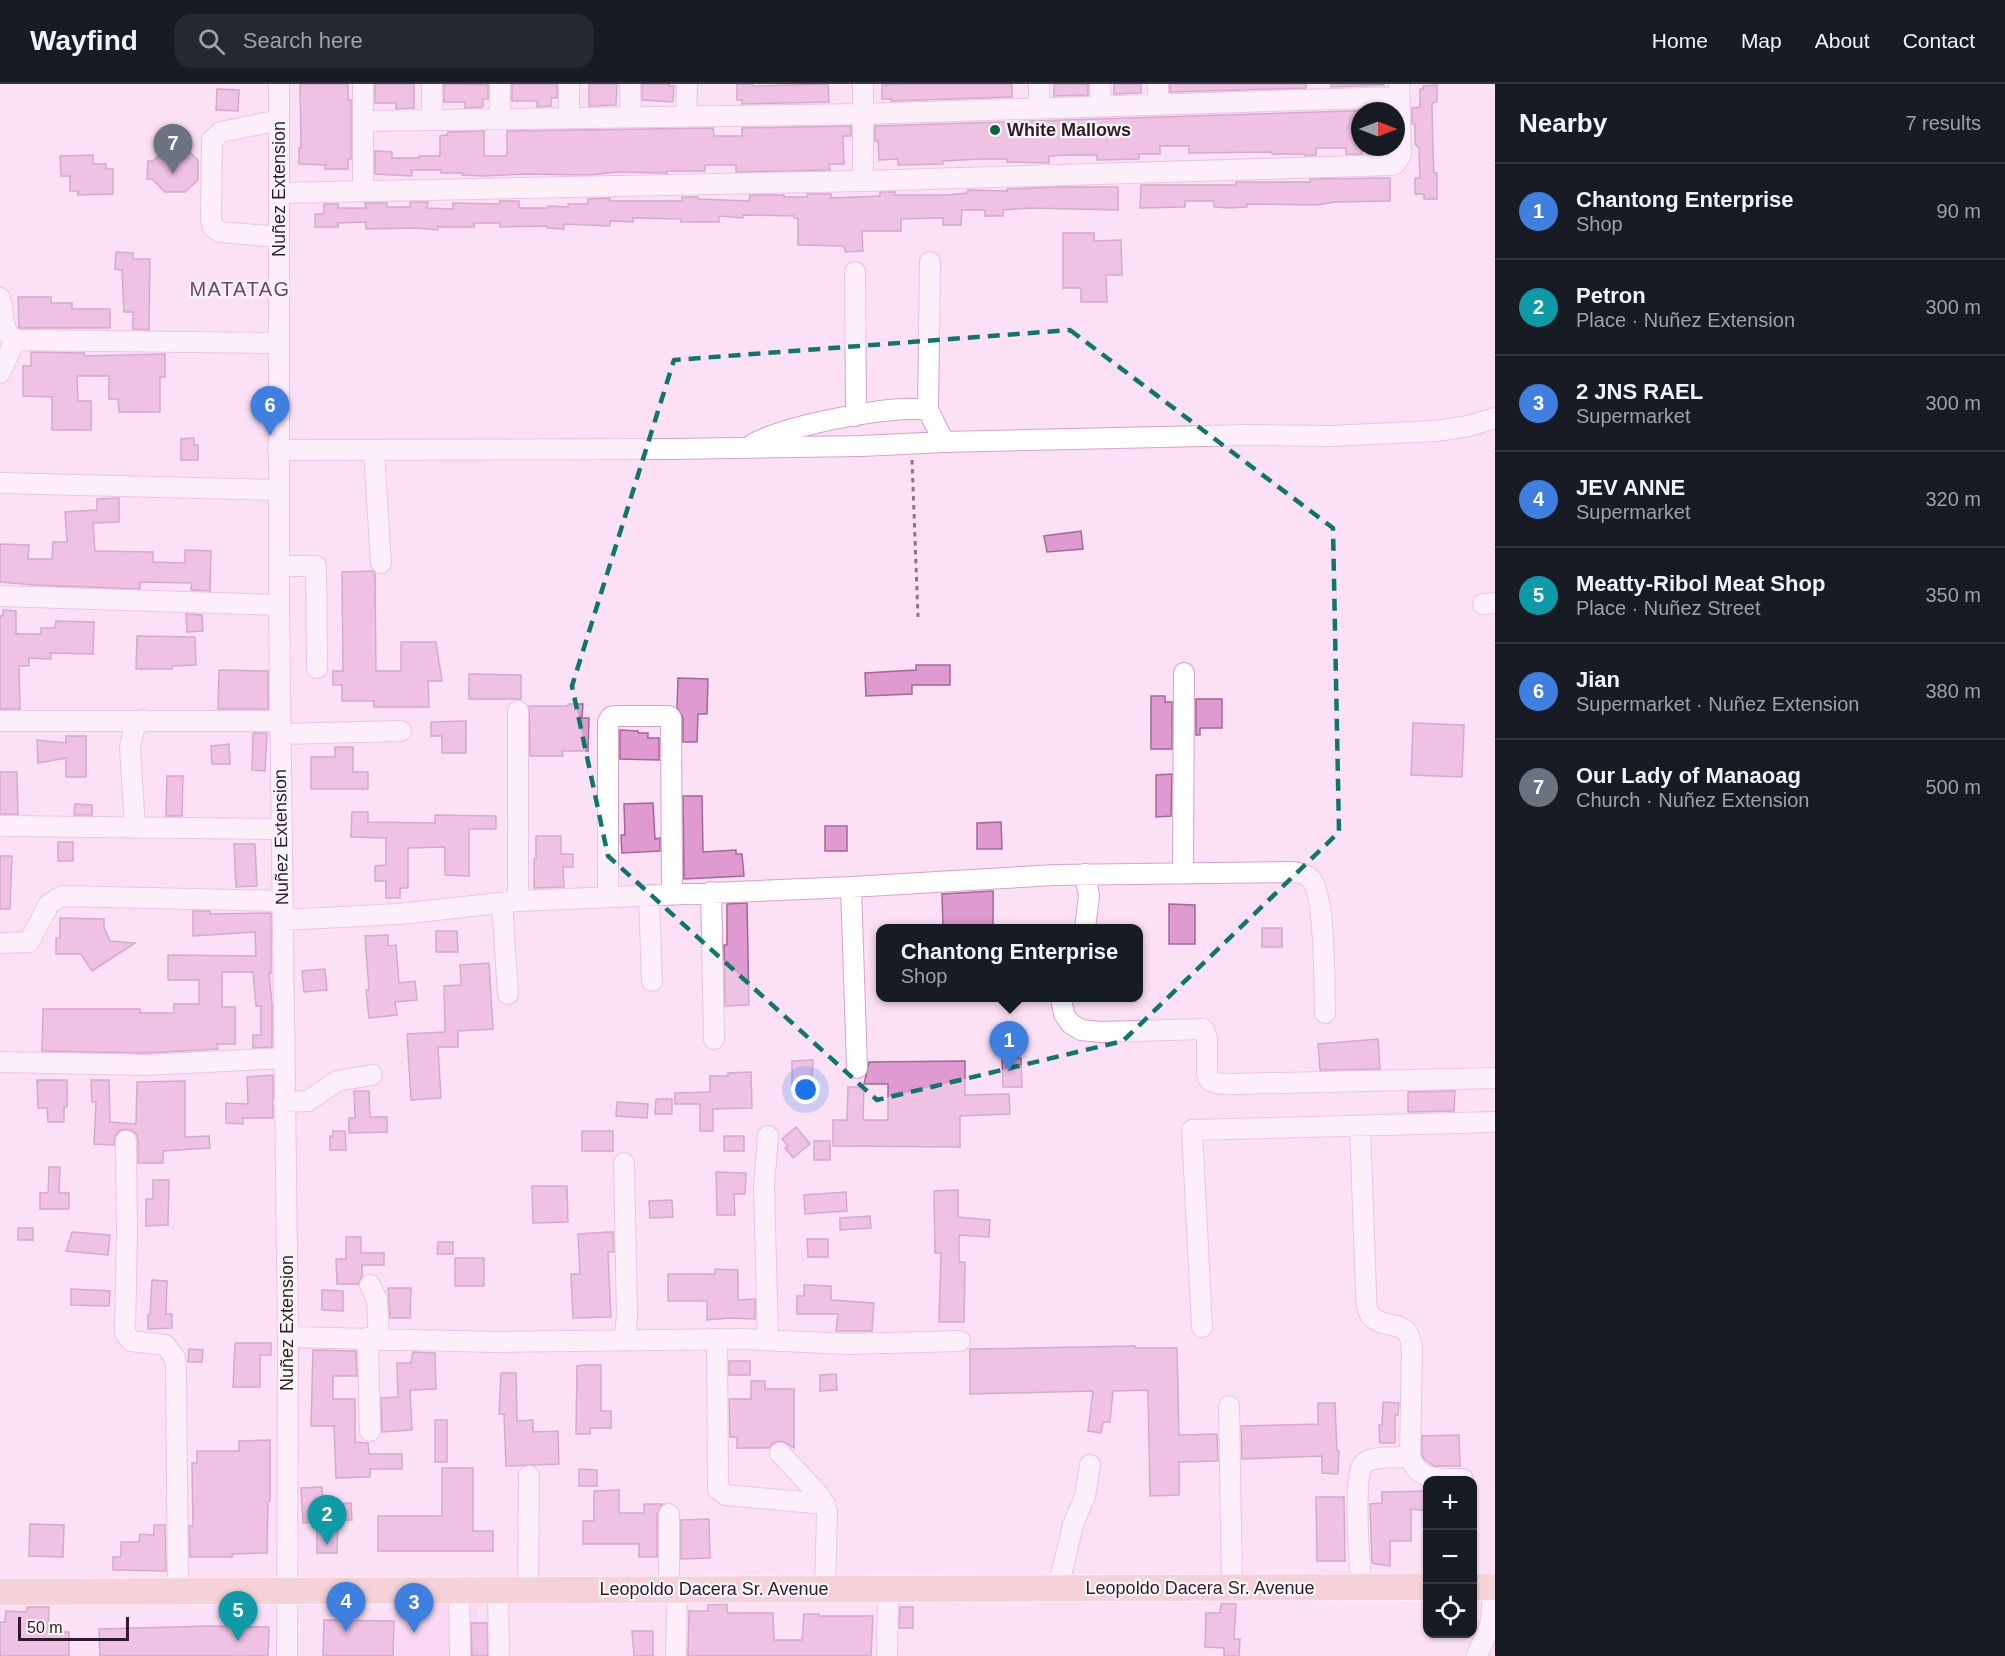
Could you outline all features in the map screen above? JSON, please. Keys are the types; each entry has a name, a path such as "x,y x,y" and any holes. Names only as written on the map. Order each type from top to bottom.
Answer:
{"main road":[{"name":"Leopoldo Dacera Sr. Avenue","path":"0,1592 1423,1587"}],"street":[{"name":"Nuñez Extension","path":"279,84 278,490 288,1336 287,1656"},
{"path":"363,84 363,190"},
{"path":"432,84 432,120"},
{"path":"500,84 500,119"},
{"path":"569,84 569,118"},
{"path":"630,84 631,117"},
{"path":"686,116 687,84"},
{"path":"863,84 863,182"},
{"path":"1039,84 1039,108"},
{"path":"1100,84 1101,106"},
{"path":"1158,84 1158,104"},
{"path":"279,193 863,182 1392,165 1396,163 1401,154 1399,90 1217,93 1158,104 863,114 364,121"},
{"path":"279,120 229,130 214,136 211,219 213,227 220,232 279,237"},
{"path":"930,262 928,410 944,442"},
{"path":"855,272 856,416"},
{"path":"0,298 7,333 15,340 278,343"},
{"path":"0,373 15,340"},
{"path":"745,448 771,435 856,416 914,408 928,410"},
{"path":"278,450 745,448 1248,435 1330,436 1436,431 1469,426 1495,418"},
{"path":"374,451 381,562"},
{"path":"0,483 278,490"},
{"path":"279,566 316,566 317,668"},
{"path":"0,596 279,605"},
{"path":"1183,873 1184,673"},
{"path":"508,994 518,711"},
{"path":"608,897 608,722 615,716 669,716 671,718 672,895"},
{"path":"135,828 130,747 134,729 143,720"},
{"path":"0,721 143,720 280,728 401,731"},
{"path":"0,826 281,829"},
{"path":"0,943 29,942 49,904 62,896 283,910 399,914 510,902 1085,874 1294,872 1304,874 1317,890 1325,1013"},
{"path":"1085,874 1089,896 1086,924"},
{"path":"851,887 857,1068"},
{"path":"711,892 714,1039"},
{"path":"649,896 651,981"},
{"path":"1062,1002 1064,1014 1070,1023 1081,1030 1101,1032 1203,1029 1207,1038 1207,1074 1208,1079 1212,1082 1232,1084 1495,1078"},
{"path":"0,1062 146,1065 284,1058"},
{"path":"284,1102 308,1101 337,1081 372,1075"},
{"path":"1202,1327 1192,1130 1495,1122"},
{"path":"1360,1126 1368,1312 1376,1319 1407,1332 1411,1338 1410,1457 1414,1469 1428,1476"},
{"path":"768,1136 764,1186 768,1340"},
{"path":"126,1141 125,1332 131,1341 165,1345 175,1358 177,1368 178,1591"},
{"path":"624,1162 627,1315 625,1339"},
{"path":"370,1285 377,1300 370,1431"},
{"path":"288,1336 497,1342 717,1339 848,1344 960,1341"},
{"path":"717,1339 718,1490 726,1495 825,1504"},
{"path":"1229,1406 1232,1588"},
{"path":"780,1453 825,1504 827,1512 825,1589"},
{"path":"1361,1587 1357,1485 1360,1467 1377,1459 1410,1457"},
{"path":"1058,1588 1073,1525 1084,1496 1090,1464"},
{"path":"528,1590 529,1476"},
{"path":"669,1514 676,1656"},
{"path":"1476,1656 1490,1630 1492,1614 1486,1587"},
{"path":"887,1656 888,1589"},
{"path":"459,1590 460,1656"},
{"path":"498,1590 499,1652"}],"path":[{"path":"912,443 918,617"}],"highlighted area":[{"path":"1070,330 1333,528 1339,832 1123,1041 877,1100 608,856 572,686 674,360"}],"shaded area":[{"path":"478,1604 478,1656 395,1656 395,1605"}],"building":[{"path":"300,84 348,84 348,100 351,100 351,159 348,159 348,169 325,169 325,165 299,164"},
{"path":"375,84 414,84 414,108 396,109 396,103 375,103"},
{"path":"444,84 488,85 488,99 483,99 483,107 465,108 465,102 444,102"},
{"path":"512,84 557,84 557,98 551,98 551,106 537,107 537,101 512,101"},
{"path":"589,84 617,84 616,105 589,106"},
{"path":"642,84 674,86 673,102 642,100"},
{"path":"737,84 753,84 753,86 828,84 829,102 742,104 742,100 737,100"},
{"path":"1012,84 1012,97 891,101 891,99 882,99 882,85"},
{"path":"1054,84 1088,84 1088,95 1054,96"},
{"path":"1114,84 1141,84 1141,93 1114,94"},
{"path":"1170,84 1306,84 1306,88 1170,92"},
{"path":"1331,84 1384,84 1384,85 1331,87"},
{"path":"1437,85 1437,102 1432,103 1437,199 1424,199 1424,194 1415,194 1415,178 1420,178 1419,148 1415,144 1412,108 1420,107 1420,89 1423,89 1423,86"},
{"path":"217,89 239,90 238,111 216,110"},
{"path":"1351,111 1351,154 1346,154 1346,148 1316,148 1316,155 1305,156 1304,154 1272,154 1272,152 1189,153 1189,146 1160,146 1160,154 1139,154 1139,159 1097,160 1097,155 1071,155 1049,156 1049,163 982,159 943,161 943,164 898,165 898,159 879,160 875,126"},
{"path":"851,126 851,136 843,136 844,164 829,164 830,170 736,172 736,165 705,165 705,171 667,171 667,173 616,172 591,175 483,176 441,173 441,170 412,170 412,176 375,174 375,151 392,152 392,158 440,156 440,136 447,135 448,132 484,131 484,156 507,156 507,131 713,128 714,136 742,136 742,128"},
{"path":"166,148 185,148 198,160 198,180 185,192 165,192 152,179 147,179 148,161 153,161"},
{"path":"93,155 93,164 106,164 106,169 113,169 113,194 78,195 78,191 70,191 70,176 61,176 60,156"},
{"path":"1390,178 1390,201 1336,202 1316,205 1247,204 1247,207 1230,208 1214,207 1214,201 1185,201 1185,207 1140,208 1141,185 1236,185 1236,182 1310,182 1310,179"},
{"path":"1118,187 1118,210 1029,208 1003,210 1003,216 985,216 985,210 962,210 961,225 943,225 943,218 901,219 901,231 862,231 863,251 845,252 844,246 798,245 798,218 794,216 743,215 743,218 719,216 719,222 633,218 633,222 610,221 610,226 564,224 564,229 547,228 547,226 500,227 500,223 474,223 474,227 438,227 438,230 366,229 366,222 338,223 338,227 315,227 315,214 324,214 324,204 338,204 338,208 366,208 365,203 387,203 387,207 410,207 410,202 428,202 427,208 453,209 453,203 500,204 500,201 519,201 519,208 548,208 548,206 568,207 568,204 588,204 588,199 610,198 610,201 682,201 682,197 698,197 698,199 749,201 750,195 807,197 807,194 831,194 831,198 880,196 880,192 895,192 895,195 946,195 968,193 968,190 1007,191 1007,189"},
{"path":"1063,233 1094,233 1094,241 1121,240 1122,275 1106,275 1107,302 1081,302 1081,288 1063,288"},
{"path":"116,252 133,253 133,259 150,259 149,330 133,329 133,312 124,312 122,270 115,269"},
{"path":"18,297 51,297 51,303 72,303 72,309 110,309 110,328 19,328"},
{"path":"31,352 84,353 84,356 165,354 165,377 160,377 160,412 119,412 118,399 109,399 109,376 77,376 78,401 91,401 91,430 52,430 52,397 23,396 23,366 31,366"},
{"path":"194,438 194,445 198,445 198,460 181,460 181,439"},
{"path":"119,498 119,522 93,523 95,551 153,552 153,562 185,563 185,550 211,551 210,591 191,590 192,583 140,582 140,589 0,582 0,544 29,545 28,559 52,559 53,542 67,542 65,512 97,510 97,499"},
{"path":"1081,531 1083,549 1047,552 1044,536"},
{"path":"373,571 375,573 376,671 401,671 401,642 436,642 442,681 428,681 429,707 374,707 374,701 342,701 342,685 333,685 333,671 343,671 342,572"},
{"path":"3,610 16,611 16,634 41,634 41,628 55,628 56,621 94,622 93,654 51,653 51,659 29,658 29,666 19,666 20,709 0,709 0,616 3,616"},
{"path":"186,614 202,615 203,631 187,632"},
{"path":"137,636 195,637 196,665 172,666 172,669 136,669"},
{"path":"916,665 950,665 950,685 912,685 912,694 866,696 865,673 916,670"},
{"path":"219,670 268,671 268,709 218,709"},
{"path":"469,674 521,675 521,699 469,699"},
{"path":"678,678 708,679 707,714 698,714 697,742 683,742 683,718 677,707"},
{"path":"1151,696 1165,696 1165,702 1172,702 1172,749 1151,749"},
{"path":"1196,699 1222,699 1222,728 1200,728 1200,735 1196,735"},
{"path":"568,704 583,704 582,718 589,718 588,751 562,751 563,756 530,756 529,706 568,706"},
{"path":"466,721 466,753 442,753 442,736 431,736 431,722"},
{"path":"1413,723 1464,725 1462,777 1411,775"},
{"path":"620,730 648,733 648,738 659,738 659,760 620,759"},
{"path":"253,733 267,733 265,771 252,770"},
{"path":"66,736 86,736 86,777 66,777 66,758 38,763 37,740 66,743"},
{"path":"229,744 230,764 212,764 211,746"},
{"path":"335,747 353,747 353,772 368,772 368,789 311,789 311,757 335,757"},
{"path":"0,772 17,772 18,814 0,814"},
{"path":"1172,774 1171,816 1156,817 1156,775"},
{"path":"167,776 183,776 182,816 166,816"},
{"path":"683,796 702,796 703,852 736,850 736,854 742,854 744,876 684,879"},
{"path":"653,803 655,839 660,838 660,851 622,853 621,835 625,835 624,804"},
{"path":"75,804 92,805 92,815 74,815"},
{"path":"352,812 368,812 368,822 435,823 435,815 496,816 496,829 469,829 469,876 445,875 445,847 408,848 408,888 400,888 400,898 386,898 386,881 375,881 375,866 386,865 386,838 351,837"},
{"path":"1001,822 1002,849 977,849 977,823"},
{"path":"825,826 847,826 847,851 825,851"},
{"path":"536,836 561,836 561,854 573,854 573,867 563,867 564,887 534,888"},
{"path":"58,842 73,842 73,861 58,861"},
{"path":"234,844 255,844 257,886 236,887"},
{"path":"0,856 12,856 10,909 0,909"},
{"path":"993,891 993,924 943,924 942,894"},
{"path":"747,903 749,1005 725,1006 724,945 727,945 727,904"},
{"path":"1169,904 1195,905 1195,944 1169,944"},
{"path":"193,911 210,911 210,914 271,913 271,973 269,972 272,1047 253,1048 253,1035 261,1035 261,1006 256,1006 253,972 222,972 222,1007 235,1007 235,1044 217,1044 218,1049 146,1053 42,1051 43,1009 140,1009 140,1013 174,1013 174,1004 199,1004 199,980 168,980 168,955 256,956 255,932 193,936"},
{"path":"60,918 104,919 104,927 110,941 135,943 92,971 81,954 56,954 56,938 60,938"},
{"path":"1262,928 1282,928 1282,947 1262,947"},
{"path":"436,931 457,931 458,952 436,952"},
{"path":"388,935 388,946 396,945 399,983 415,981 417,1000 395,1002 397,1015 369,1018 365,936"},
{"path":"489,963 493,1029 458,1031 458,1047 438,1047 441,1098 411,1100 407,1034 445,1032 444,986 461,985 460,965"},
{"path":"325,969 327,990 304,992 302,971"},
{"path":"1378,1039 1380,1069 1320,1070 1318,1044"},
{"path":"1008,1058 1021,1058 1022,1087 1003,1087 1002,1060 1008,1060"},
{"path":"813,1060 811,1089 792,1089 792,1061"},
{"path":"965,1061 965,1095 1009,1094 1010,1114 960,1116 960,1147 833,1146 833,1120 847,1120 848,1087 864,1087 863,1120 888,1120 888,1084 864,1084 869,1062"},
{"path":"751,1072 752,1108 713,1109 713,1131 700,1131 700,1104 675,1104 675,1093 710,1092 710,1076"},
{"path":"273,1075 273,1118 243,1118 243,1124 226,1123 226,1103 248,1104 247,1077"},
{"path":"37,1080 67,1080 67,1107 64,1107 64,1122 48,1122 47,1108 38,1108"},
{"path":"91,1080 109,1080 110,1122 136,1124 137,1082 185,1081 185,1137 209,1136 210,1148 163,1151 163,1163 138,1163 138,1140 136,1134 131,1130 119,1131 115,1136 114,1145 94,1144 96,1102 92,1102"},
{"path":"354,1091 369,1091 370,1117 387,1117 387,1132 349,1133 349,1118 355,1118"},
{"path":"1455,1091 1454,1111 1408,1112 1408,1092"},
{"path":"656,1099 672,1099 672,1114 655,1114"},
{"path":"617,1102 648,1104 647,1118 616,1116"},
{"path":"796,1127 810,1144 793,1158 785,1148 788,1146 782,1139"},
{"path":"333,1131 345,1131 346,1150 330,1150 330,1136 333,1136"},
{"path":"582,1131 613,1131 613,1151 582,1151"},
{"path":"724,1136 744,1136 744,1151 724,1151"},
{"path":"814,1141 830,1141 830,1160 814,1160"},
{"path":"49,1167 60,1167 59,1193 69,1193 69,1209 40,1209 40,1193 48,1193"},
{"path":"716,1172 746,1173 745,1194 734,1194 735,1215 717,1215"},
{"path":"153,1180 169,1180 168,1225 146,1226 146,1199 153,1199"},
{"path":"532,1186 567,1186 568,1222 533,1223"},
{"path":"958,1190 958,1217 990,1220 989,1237 959,1235 959,1262 965,1262 964,1322 939,1322 941,1253 935,1253 934,1191"},
{"path":"846,1192 847,1211 805,1214 804,1195"},
{"path":"672,1200 673,1217 650,1218 649,1201"},
{"path":"870,1216 871,1228 840,1230 840,1218"},
{"path":"18,1228 33,1228 33,1240 18,1240"},
{"path":"72,1232 110,1235 108,1255 66,1251"},
{"path":"613,1232 614,1252 608,1252 611,1317 573,1318 571,1274 580,1274 578,1234"},
{"path":"346,1237 361,1237 361,1253 384,1253 384,1265 362,1265 362,1276 358,1284 337,1284 336,1259 346,1259"},
{"path":"807,1239 828,1239 828,1257 808,1257"},
{"path":"438,1242 453,1242 453,1254 437,1254"},
{"path":"455,1258 484,1258 484,1286 455,1286"},
{"path":"715,1269 738,1270 738,1300 755,1299 755,1319 707,1320 707,1301 668,1301 668,1274 715,1274"},
{"path":"152,1280 167,1281 166,1314 172,1314 172,1328 148,1329"},
{"path":"804,1285 831,1286 831,1300 874,1303 872,1331 836,1331 838,1314 797,1314 797,1296 804,1296"},
{"path":"388,1288 411,1288 410,1318 390,1318"},
{"path":"71,1289 110,1291 109,1306 71,1305"},
{"path":"322,1290 343,1291 343,1311 322,1310"},
{"path":"235,1343 271,1343 271,1355 260,1355 260,1387 233,1387"},
{"path":"1135,1346 1135,1348 1177,1348 1179,1435 1217,1434 1218,1461 1179,1462 1179,1495 1150,1496 1148,1390 1113,1391 1110,1422 1103,1422 1101,1433 1088,1431 1093,1391 970,1394 970,1349"},
{"path":"189,1349 203,1350 202,1362 188,1362"},
{"path":"313,1350 356,1351 357,1376 333,1376 333,1399 355,1399 355,1442 368,1443 369,1454 402,1454 402,1469 370,1469 370,1477 336,1478 334,1426 311,1426"},
{"path":"413,1352 435,1353 436,1389 410,1390 412,1430 382,1432 381,1398 398,1397 397,1363 411,1363"},
{"path":"729,1361 750,1361 750,1375 729,1375"},
{"path":"601,1365 601,1411 611,1411 611,1428 590,1428 590,1434 576,1434 577,1366"},
{"path":"501,1373 516,1373 517,1421 533,1420 533,1432 558,1431 559,1464 506,1466 504,1414 499,1414"},
{"path":"836,1374 837,1390 820,1391 820,1375"},
{"path":"751,1381 765,1381 765,1389 794,1389 794,1448 778,1441 769,1448 737,1448 737,1437 730,1437 729,1399 751,1399"},
{"path":"1383,1402 1399,1403 1398,1415 1395,1415 1395,1443 1380,1443 1379,1425 1382,1425"},
{"path":"1318,1403 1335,1403 1337,1451 1339,1451 1338,1474 1322,1473 1322,1456 1242,1459 1241,1426 1318,1424"},
{"path":"435,1420 447,1420 447,1462 435,1462"},
{"path":"1459,1435 1460,1466 1434,1466 1424,1459 1422,1436"},
{"path":"270,1440 267,1553 232,1554 232,1557 190,1557 189,1526 193,1526 192,1463 197,1463 197,1451 239,1451 239,1441"},
{"path":"442,1468 473,1468 473,1531 493,1531 493,1551 378,1551 378,1516 442,1516"},
{"path":"579,1469 597,1470 597,1486 579,1486"},
{"path":"322,1487 323,1505 351,1503 352,1520 338,1520 337,1553 317,1553 317,1522 303,1523 301,1488"},
{"path":"619,1490 619,1513 644,1513 644,1504 662,1504 657,1514 657,1557 639,1557 639,1544 583,1544 583,1521 594,1521 594,1491"},
{"path":"1423,1491 1423,1510 1411,1509 1411,1541 1390,1541 1390,1566 1372,1563 1370,1504 1382,1503 1382,1492"},
{"path":"1316,1497 1344,1497 1345,1561 1317,1561"},
{"path":"709,1519 710,1558 681,1559 681,1520"},
{"path":"30,1524 64,1525 63,1557 29,1556"},
{"path":"154,1525 165,1525 166,1571 113,1570 113,1557 121,1557 121,1542 139,1542 140,1534 154,1535"},
{"path":"727,1604 727,1613 773,1613 774,1640 802,1640 804,1614 873,1616 871,1656 688,1656 689,1611 708,1611 708,1605"},
{"path":"1221,1604 1236,1604 1234,1639 1240,1639 1239,1656 1224,1656 1224,1648 1205,1647 1206,1613 1220,1613"},
{"path":"27,1607 49,1607 48,1632 69,1632 69,1656 0,1656 0,1622 5,1622 6,1611 27,1612"},
{"path":"900,1607 913,1607 913,1628 899,1628"},
{"path":"324,1620 394,1621 393,1656 323,1656"},
{"path":"471,1623 487,1623 488,1656 472,1656"},
{"path":"269,1627 268,1656 100,1656 99,1629"},
{"path":"632,1631 653,1631 653,1656 634,1656"}],"place":[{"name":"White Mallows","path":"995,130"},
{"name":"Our Lady of Manaoag","path":"173,174"},
{"name":"Jian","path":"270,436"},
{"name":"Chantong Enterprise","path":"1009,1071"},
{"name":"Petron","path":"327,1545"},
{"name":"JEV ANNE","path":"346,1632"},
{"name":"2 JNS RAEL","path":"414,1633"},
{"name":"Meatty-Ribol Meat Shop","path":"238,1641"}],"district":[{"name":"MATATAG","path":"240,289"}]}
